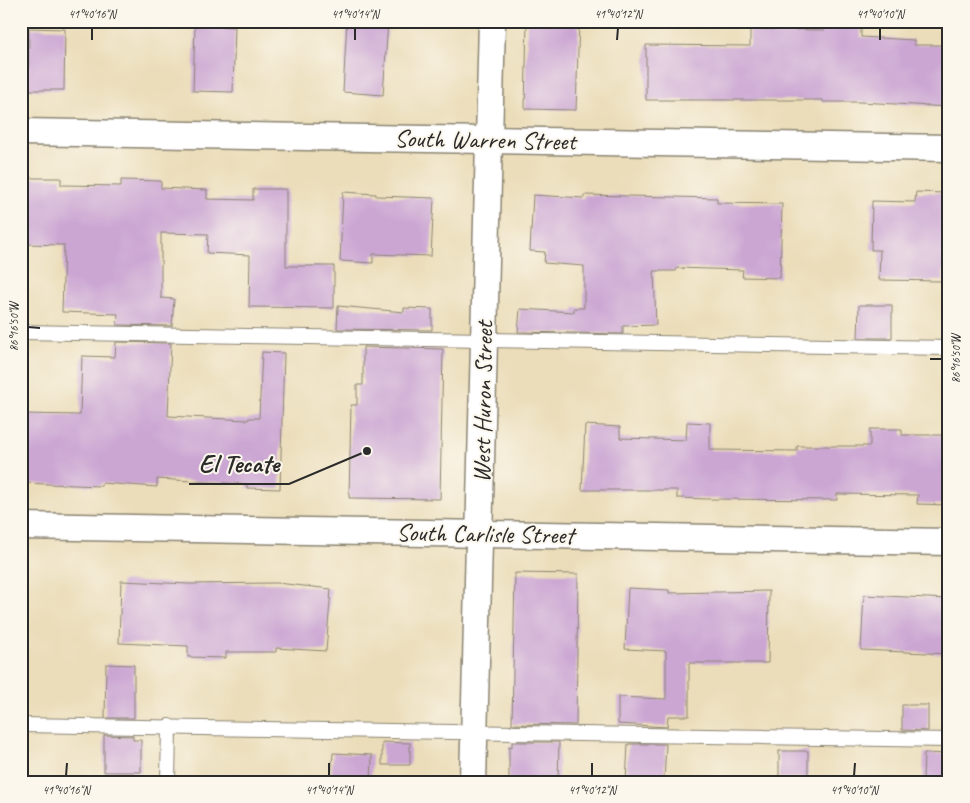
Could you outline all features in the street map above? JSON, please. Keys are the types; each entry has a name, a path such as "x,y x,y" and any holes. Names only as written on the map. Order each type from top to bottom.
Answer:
{"street":[{"name":"West Huron Street","path":"473,782 492,21"},
{"name":"South Warren Street","path":"21,132 949,148"},
{"name":"South Carlisle Street","path":"21,526 949,542"}],"lane":[{"path":"21,332 949,348"},
{"path":"21,725 949,740"},
{"path":"168,782 169,726"}],"building":[{"path":"347,21 388,21 383,95 343,92"},
{"path":"527,21 579,21 576,110 525,109"},
{"path":"825,21 861,21 861,37 914,40 914,45 949,45 949,107 823,102 823,100 646,100 646,45 750,46 750,29 825,30"},
{"path":"195,25 235,27 233,92 193,91"},
{"path":"29,28 65,29 64,90 28,90"},
{"path":"26,178 61,178 61,185 121,186 121,180 161,181 161,188 207,190 207,199 253,200 253,189 286,189 286,266 334,266 334,308 249,307 250,255 207,253 208,234 161,233 161,298 174,299 172,326 117,325 118,314 62,312 64,245 25,244"},
{"path":"343,192 376,194 376,196 434,198 431,256 373,254 373,263 340,261"},
{"path":"916,192 945,193 943,281 879,280 880,250 871,250 872,201 915,202"},
{"path":"533,195 584,198 584,195 717,198 717,203 782,204 780,278 742,277 743,270 677,268 676,271 654,271 656,325 623,326 623,334 518,332 520,309 574,312 574,308 584,308 584,266 544,263 545,252 530,251"},
{"path":"859,305 892,305 892,338 858,338"},
{"path":"338,306 404,312 404,308 432,309 432,330 337,329"},
{"path":"116,342 171,343 168,416 248,420 249,418 259,418 262,352 284,353 280,489 247,488 247,484 157,479 157,487 102,483 101,486 21,483 23,414 80,415 82,356 115,357"},
{"path":"363,347 443,349 440,499 349,498 351,405 357,405 357,385 363,385"},
{"path":"687,422 710,423 710,450 797,451 797,446 870,446 870,429 902,429 902,435 949,435 949,505 917,504 918,495 837,494 837,500 709,499 677,498 677,490 582,490 585,425 620,427 620,438 686,440"},
{"path":"515,573 578,574 576,725 512,724"},
{"path":"121,581 189,584 277,583 331,589 326,651 276,648 276,652 226,652 226,658 188,657 188,646 119,643"},
{"path":"628,588 669,590 669,593 769,591 768,663 689,663 689,716 668,716 667,727 618,724 618,697 666,699 666,651 625,649"},
{"path":"864,595 949,599 949,654 861,650"},
{"path":"106,664 134,665 134,718 105,718"},
{"path":"902,705 928,705 928,731 902,730"},
{"path":"104,735 133,736 133,740 141,740 141,772 104,772"},
{"path":"382,742 410,743 410,765 382,765"},
{"path":"512,742 559,742 558,782 509,782 509,746 512,747"},
{"path":"628,744 666,744 664,782 626,782"},
{"path":"779,751 808,751 808,778 779,778"},
{"path":"333,753 372,755 371,782 331,782"},
{"path":"924,753 949,754 949,780 923,779"}],"place":[{"name":"El Tecate","path":"367,451"}]}
